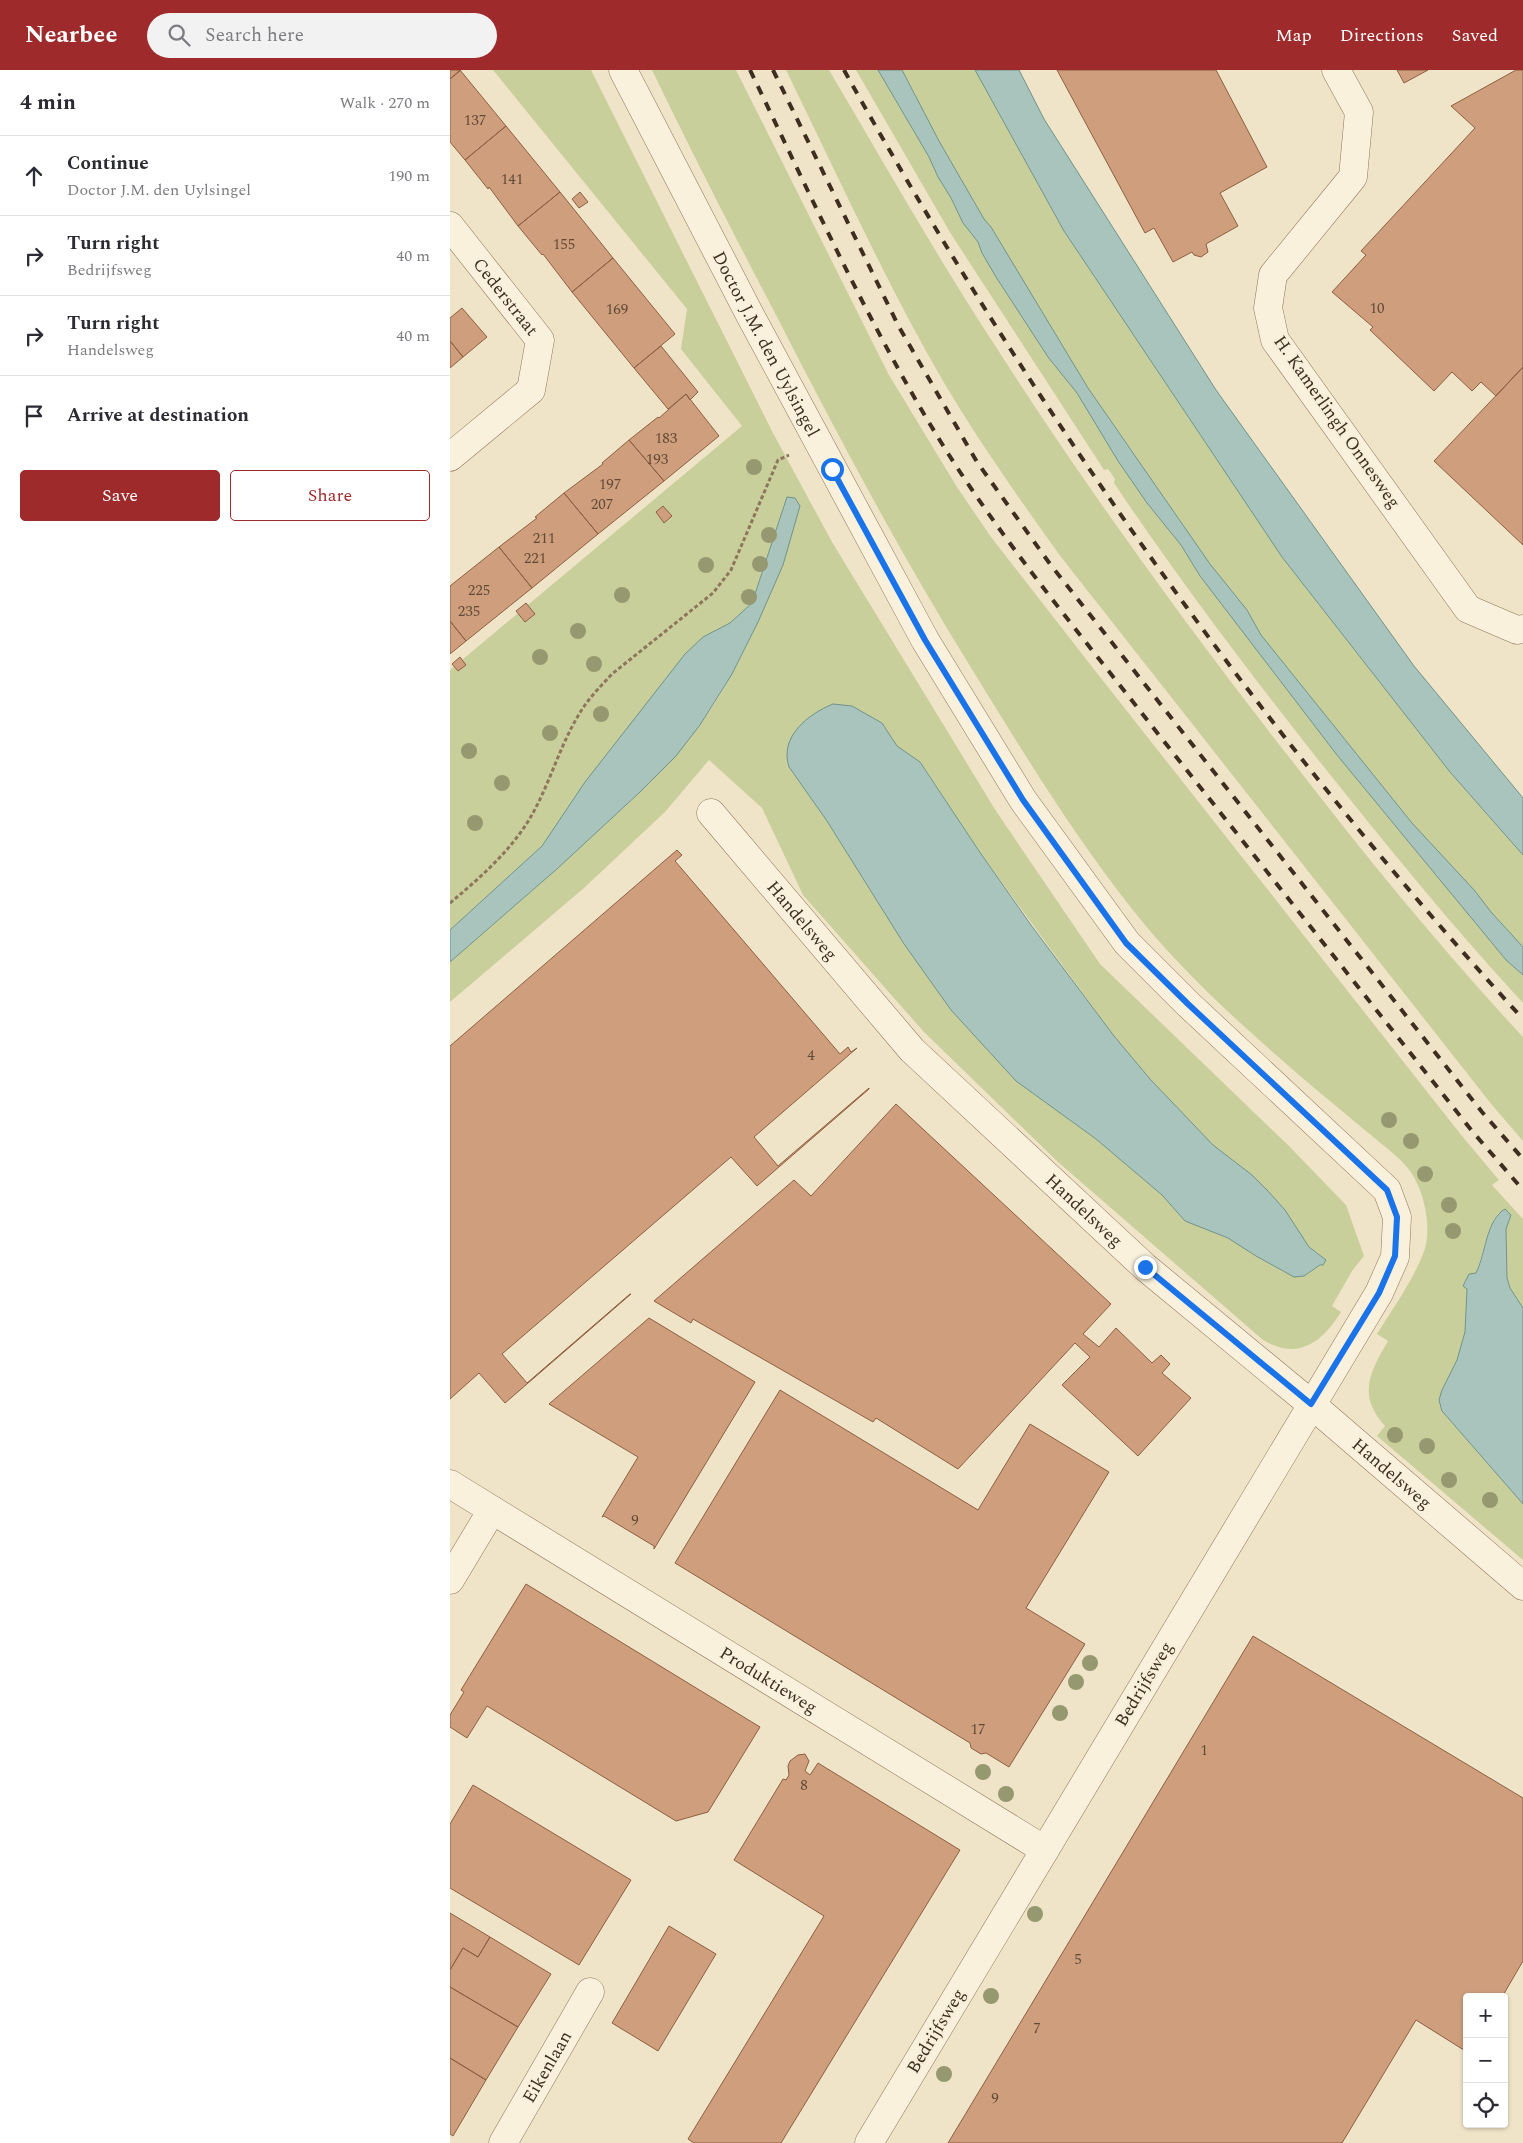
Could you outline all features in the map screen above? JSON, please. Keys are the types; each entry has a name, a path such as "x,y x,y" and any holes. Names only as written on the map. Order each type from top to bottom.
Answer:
{"street":[{"name":"Doctor J.M. den Uylsingel","path":"622,70 816,440 925,640 1023,800 1126,943 1188,1004 1387,1190 1397,1217"},
{"name":"H. Kamerlingh Onnesweg","path":"1336,70 1359,112 1353,177 1273,275 1268,308 1275,340 1468,609 1517,630 1523,630"},
{"name":"Cederstraat","path":"450,226 540,340 531,390 450,457"},
{"name":"Handelsweg","path":"710,813 912,1050 1145,1267 1311,1404 1523,1586"},
{"name":"Bedrijfsweg","path":"869,2143 1379,1293 1395,1256 1397,1217"},
{"name":"Produktieweg","path":"450,1484 1045,1850"},
{"path":"450,1580 492,1510"},
{"name":"Eikenlaan","path":"504,2143 590,1992"}],"path":[{"path":"450,903 478,879 509,848 532,814 578,716 597,689 612,674 713,593 731,570 778,460 816,440"}],"green space":[{"path":"493,70 591,70 773,433 832,542 996,811 1100,964 1289,1146 1346,1205 1364,1256 1352,1271 1332,1306 1341,1312 1334,1323 1317,1340 1308,1345 1288,1349 1263,1340 1058,1162 924,1032 803,895 762,808 709,760 665,812 584,888 450,1002 450,962 627,805 665,767 699,726 735,668 783,565 767,556 752,603 730,623 703,637 685,654 542,846 450,930 450,670 742,426 681,349 687,309","holes":["882,723 897,746 920,762 979,851 1114,1036 1150,1079 1213,1145 1252,1175 1268,1191 1285,1210 1301,1238 1321,1256 1321,1265 1304,1276 1284,1272 1228,1238 1185,1221 1162,1195 1096,1139 1016,1081 951,1010 904,944 827,821 789,767"]},
{"path":"652,70 736,70 889,375 957,487 991,537 1462,1136 1499,1180 1492,1185 1523,1219 1523,1308 1510,1288 1507,1278 1506,1228 1510,1218 1499,1213 1492,1224 1476,1273 1469,1274 1463,1286 1467,1289 1465,1332 1457,1360 1442,1390 1440,1404 1447,1417 1523,1504 1523,1560 1377,1436 1385,1426 1376,1415 1371,1404 1369,1384 1376,1363 1388,1341 1377,1334 1402,1295 1426,1245 1425,1206 1415,1179 1396,1156 1265,1045 1196,980 1152,934 1068,821 944,623 870,494 729,225"},
{"path":"786,70 829,70 974,313 1067,455 1141,560 1256,715 1406,904 1523,1037 1523,1141 1492,1105 1061,557 1015,492 957,404 901,305"},
{"path":"856,70 878,70 929,157 963,223 978,242 996,277 1048,357 1077,393 1118,461 1147,503 1181,545 1200,576 1337,755 1506,960 1523,975 1523,1003 1443,913 1392,851 1290,724 1187,588 1114,483 1115,479 1108,469 1104,470 951,234"},
{"path":"902,70 975,70 1064,231 1282,557 1450,772 1523,855 1523,947 1412,823 1261,635 1247,610 1210,564 1088,388 991,227 984,219 939,141"}],"water":[{"path":"878,70 902,70 939,141 984,219 991,227 1088,388 1210,564 1247,610 1261,635 1412,823 1475,891 1491,912 1523,947 1523,975 1506,960 1337,755 1200,576 1181,545 1147,503 1118,461 1077,393 1048,357 996,277 978,242 963,223 929,157"},
{"path":"975,70 1019,70 1044,119 1216,390 1414,666 1523,798 1523,855 1450,772 1282,557 1064,231"},
{"path":"787,497 795,498 800,506 783,565 758,622 732,674 700,725 676,756 640,792 558,868 450,962 450,930 542,846 585,782 685,654 703,637 730,623 752,603"},
{"path":"833,704 852,706 882,723 897,746 920,762 1031,925 1114,1036 1150,1079 1213,1145 1252,1175 1268,1191 1285,1210 1309,1247 1326,1260 1323,1265 1320,1265 1304,1276 1294,1277 1228,1238 1185,1221 1162,1195 1096,1139 1016,1081 951,1010 904,944 827,821 789,767 788,746 798,728 805,720"},
{"path":"1505,1209 1511,1215 1506,1229 1507,1278 1510,1288 1523,1308 1523,1504 1442,1411 1439,1400 1457,1360 1465,1332 1467,1289 1463,1286 1469,1274 1476,1273 1490,1229 1499,1214"}],"building":[{"path":"450,70 459,70 460,71 450,79"},
{"path":"460,70 506,126 465,160 450,142 450,79"},
{"path":"1057,70 1216,70 1267,167 1220,193 1238,226 1206,244 1208,252 1201,257 1194,255 1192,252 1173,262 1154,228 1145,233"},
{"path":"1397,70 1428,70 1404,83"},
{"path":"1516,70 1523,70 1523,367 1496,396 1481,382 1472,391 1452,372 1434,391 1370,330 1373,327 1332,292 1366,255 1361,251 1475,128 1451,106"},
{"path":"506,126 560,192 518,226 489,187 488,189 465,160"},
{"path":"560,192 613,258 572,292 543,254 518,226"},
{"path":"580,192 588,202 579,208 572,199"},
{"path":"613,258 675,334 634,368 572,292"},
{"path":"462,308 487,337 463,357 450,341 450,318"},
{"path":"450,341 463,357 450,368"},
{"path":"661,346 698,392 690,400 686,394 668,409 634,368"},
{"path":"1523,367 1523,545 1434,461"},
{"path":"686,394 719,436 664,481 629,440 659,418"},
{"path":"629,440 664,481 598,534 564,493 603,464"},
{"path":"564,493 598,534 532,588 499,547 537,518 535,517"},
{"path":"663,506 672,516 664,523 656,512"},
{"path":"499,547 532,588 466,641 450,621 450,586"},
{"path":"526,603 535,614 525,622 516,611"},
{"path":"450,621 466,641 450,654"},
{"path":"460,657 466,665 458,671 452,664"},
{"path":"677,850 682,855 675,861 840,1054 848,1047 851,1052 857,1048 754,1137 778,1166 869,1089 757,1186 731,1157 502,1354 527,1383 631,1294 505,1403 479,1373 450,1399 450,1046"},
{"path":"896,1104 1111,1304 1083,1334 1099,1347 1116,1328 1152,1363 1161,1355 1170,1364 1162,1373 1191,1398 1138,1456 1062,1385 1090,1357 1075,1343 958,1469 876,1418 873,1422 693,1319 691,1323 654,1301 794,1180 811,1196"},
{"path":"649,1318 755,1382 654,1549 654,1546 604,1516 602,1517 638,1457 549,1404"},
{"path":"780,1390 978,1510 1030,1424 1109,1472 1026,1608 1085,1644 1009,1767 986,1753 981,1754 971,1748 970,1743 675,1563"},
{"path":"526,1584 760,1727 708,1812 676,1821 487,1706 467,1738 450,1727 450,1715 464,1692 461,1690"},
{"path":"1253,1636 1523,1798 1523,1961 1504,1993 1463,1993 1463,2049 1416,2020 1342,2143 948,2143"},
{"path":"805,1754 809,1761 805,1771 810,1775 818,1763 960,1850 781,2143 694,2143 688,2139 824,1916 734,1860 783,1779 786,1780 789,1775 788,1766 790,1761 798,1755"},
{"path":"473,1785 631,1880 579,1965 450,1888 450,1824"},
{"path":"450,1913 490,1937 478,1957 463,1948 450,1970"},
{"path":"669,1926 716,1954 658,2051 612,2023"},
{"path":"490,1937 551,1974 518,2027 450,1987 450,1970 463,1948 478,1957"},
{"path":"450,1987 518,2027 486,2080 450,2058"},
{"path":"450,2058 486,2080 453,2136 450,2134"}],"railway":[{"path":"750,70 844,266 894,362 949,455 973,491 1075,629 1472,1131 1523,1190"},
{"path":"773,70 899,327 977,462 1050,564 1482,1112 1523,1159"},
{"path":"844,70 917,197 993,321 1073,444 1156,564 1242,682 1333,797 1426,910 1523,1019"}],"route":[{"path":"832,469 925,640 1023,800 1126,943 1188,1004 1387,1190 1397,1217 1395,1256 1379,1293 1311,1404 1145,1267"}]}
